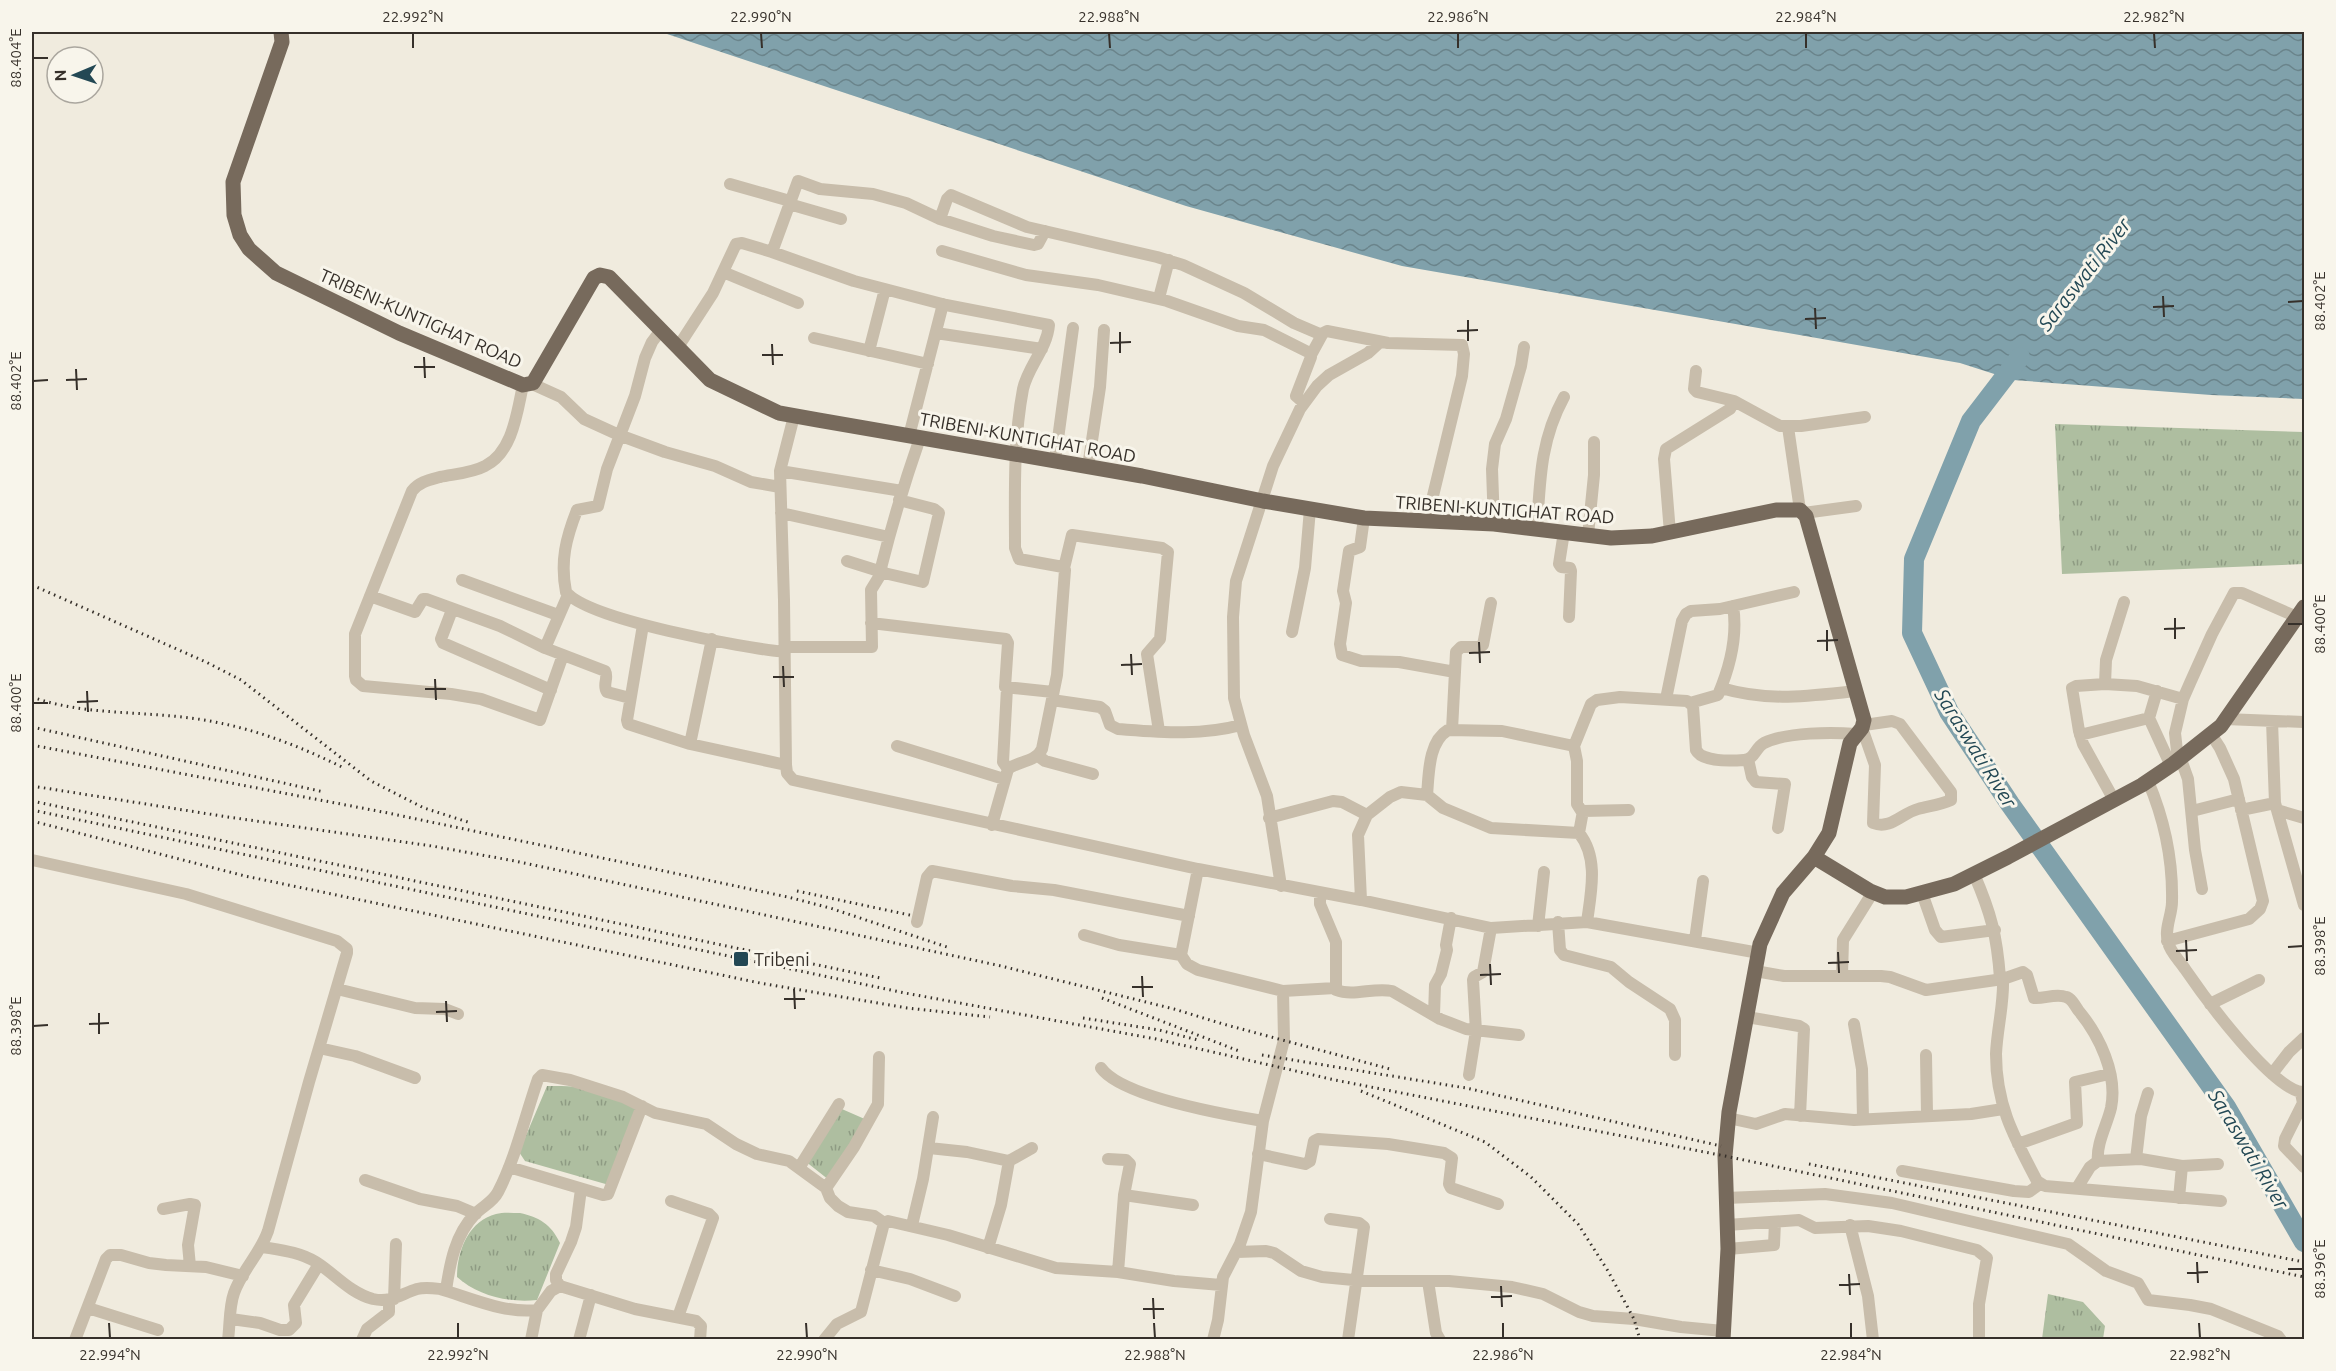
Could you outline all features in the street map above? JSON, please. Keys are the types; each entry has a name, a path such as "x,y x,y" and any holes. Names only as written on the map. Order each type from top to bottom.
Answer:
{"main road":[{"name":"TRIBENI-KUNTIGHAT ROAD","path":"281,32 282,42 233,182 234,214 240,235 249,249 276,273 399,333 526,384 594,278 600,275 609,277 710,380 779,413 794,416 1364,518 1494,524 1621,538 1652,536 1776,510 1802,512"},
{"path":"1723,1335 1728,1249 1725,1155 1728,1118 1761,944 1783,893 1814,856 1829,833 1851,743 1861,729 1864,720 1802,512"},
{"path":"1814,856 1886,897 1906,897 1954,884 2008,857 2148,781 2211,734 2225,719 2301,612"}],"street":[{"path":"772,252 798,181 820,189 873,194 906,203 940,219 993,236 1034,245 1038,244 1045,231"},
{"path":"730,184 841,219"},
{"path":"940,219 947,199 951,195 1015,222 1045,231 1169,260 1231,286 1294,323 1322,335"},
{"path":"678,347 707,303 736,244 742,243 841,277 885,289 943,304 1047,323 1049,327 1042,349 1023,388 1015,454 1015,552 1017,557 1024,561 1064,568"},
{"path":"942,251 1026,275 1098,285 1159,298 1238,326 1264,330 1308,350 1311,355"},
{"path":"1159,298 1169,260"},
{"path":"723,272 798,303"},
{"path":"869,351 885,289"},
{"path":"661,330 652,342 645,358 635,396 619,435 598,506 577,510 565,542 565,589 568,594 582,603 643,625 756,649 870,648 872,645 871,590 882,572 881,568 915,437 928,364 943,304"},
{"path":"1055,461 1073,328"},
{"path":"1088,467 1100,387 1104,330"},
{"path":"1304,403 1296,396 1311,355 1322,335 1327,331 1380,342 1461,344 1463,348 1462,376 1432,498 1429,521"},
{"path":"936,333 1042,349"},
{"path":"814,338 928,364"},
{"path":"1281,886 1267,796 1240,725 1234,698 1234,596 1245,549 1274,466 1304,403 1329,375 1368,353 1380,342"},
{"path":"1494,524 1492,469 1495,444 1506,418 1524,347"},
{"path":"1696,371 1695,391 1734,401 1760,414 1777,426 1788,427 1865,417"},
{"path":"563,655 540,720 481,699 440,692 363,686 354,676 355,634 416,487 429,480 486,466 499,455 509,439 526,384 561,397 584,419 619,435 665,452 715,466 751,482 780,487"},
{"path":"1537,529 1541,476 1548,432 1564,397"},
{"path":"1670,532 1664,459 1666,449 1730,409 1734,401"},
{"path":"794,416 780,471 780,487 786,765 789,777 796,782 879,798 1198,870 1361,900 1491,928 1538,926 1558,922 1587,922 1759,953"},
{"path":"1788,427 1802,512 1856,506"},
{"path":"1588,535 1594,475 1594,442"},
{"path":"780,471 901,496 939,513 925,579 921,582 847,561"},
{"path":"1292,632 1305,568 1310,509"},
{"path":"781,513 889,537"},
{"path":"1364,518 1360,547 1349,551 1343,591 1346,603 1340,644 1342,655 1361,661 1399,662 1455,672"},
{"path":"1564,532 1559,564 1561,567 1570,568 1571,571 1569,617"},
{"path":"992,825 1006,774 1013,765 1038,756 1042,749 1053,696 1061,635 1064,568 1072,535 1162,548 1168,552 1160,639 1147,654 1159,731"},
{"path":"462,580 558,615"},
{"path":"1666,699 1682,621 1686,614 1691,611 1720,609 1794,592"},
{"path":"2175,763 2175,733 2183,699 2212,634 2234,593 2242,593 2301,612"},
{"path":"545,648 568,594"},
{"path":"370,596 414,612 424,598 500,626 545,648 605,671 607,692 630,698"},
{"path":"2105,684 2106,660 2124,602"},
{"path":"1452,730 1458,649 1480,648 1485,642 1491,603"},
{"path":"1587,922 1592,867 1591,856 1579,833 1582,825 1582,812 1577,804 1577,761 1574,746 1588,707 1597,700 1620,697 1666,699 1690,703 1698,699 1715,697 1735,640 1733,606"},
{"path":"452,610 441,639 443,643 550,690"},
{"path":"872,623 1006,639 1008,643 1005,684 1007,688 1003,762 1006,774"},
{"path":"643,625 626,722 628,724 690,744 786,765"},
{"path":"690,744 712,639"},
{"path":"2114,800 2080,735 2072,688 2105,684 2137,686 2183,699"},
{"path":"1007,688 1100,707 1105,711 1110,724 1118,729 1206,732 1240,725"},
{"path":"1720,688 1764,697 1856,691"},
{"path":"2157,691 2150,718 2175,763 2183,765 2188,779 2202,889"},
{"path":"1690,703 1698,754 1705,758 1748,759 1767,742 1861,729 1892,721 1900,724 1951,792 1951,801 1912,811 1892,823 1873,823 1875,765 1861,729"},
{"path":"2080,735 2150,718"},
{"path":"2225,719 2304,722"},
{"path":"2272,721 2276,806 2304,905"},
{"path":"1427,795 1430,762 1437,739 1445,731 1502,731 1574,746"},
{"path":"2167,941 2238,923 2255,916 2260,909 2262,896 2240,805 2229,766 2211,734"},
{"path":"897,746 1006,774"},
{"path":"1038,756 1056,765 1093,774"},
{"path":"1748,759 1752,777 1756,782 1785,784 1778,828"},
{"path":"2148,781 2159,807 2170,851 2172,904 2167,941 2210,1004 2236,1036 2272,1074 2303,1093 2303,1103 2285,1139 2284,1146 2304,1167"},
{"path":"1361,900 1358,835 1367,815 1397,793 1427,795 1443,808 1482,825 1579,833"},
{"path":"1269,818 1333,801 1342,802 1367,815"},
{"path":"2192,811 2240,805 2276,806 2304,818"},
{"path":"1582,812 1629,810"},
{"path":"32,860 186,894 337,941 348,953 263,1247 243,1276 233,1297 228,1340"},
{"path":"1198,870 1181,955 1187,964 1198,970 1283,991 1335,988 1346,992 1383,989 1392,991 1434,1015 1476,1032 1519,1035"},
{"path":"916,922 927,877 932,871 1012,886 1054,890 1189,916"},
{"path":"1538,926 1544,872"},
{"path":"1974,874 1990,910 2001,978 1996,1053 2003,1109 2018,1144 2040,1184"},
{"path":"1695,940 1703,881"},
{"path":"1842,975 1843,940 1874,892"},
{"path":"1320,893 1322,909 1336,942 1335,988"},
{"path":"1922,893 1935,930 1941,937 1995,930"},
{"path":"1434,1015 1435,985 1441,974 1447,950 1450,918"},
{"path":"1558,922 1560,950 1564,955 1611,967 1670,1009 1675,1020 1675,1055"},
{"path":"1468,1075 1476,1032 1473,980 1483,972 1491,928"},
{"path":"1084,935 1119,945 1181,955"},
{"path":"1755,971 1784,976 1890,977 1926,990 2025,973 2034,998 2061,996 2070,999 2095,1034 2109,1074 2112,1094 2111,1107 2098,1151 2098,1161"},
{"path":"2210,1004 2259,980"},
{"path":"337,989 415,1008 445,1009 458,1014"},
{"path":"1213,1340 1218,1320 1221,1285 1225,1272 1237,1252 1251,1212 1263,1121 1284,1040 1283,991"},
{"path":"1747,1017 1799,1026 1804,1029 1800,1116"},
{"path":"1854,1024 1862,1069 1863,1119"},
{"path":"2272,1074 2289,1052 2304,1038"},
{"path":"319,1048 355,1056 415,1078"},
{"path":"1926,1055 1927,1114"},
{"path":"826,1188 854,1147 878,1104 879,1057"},
{"path":"1101,1068 1120,1084 1145,1093 1204,1110 1263,1121"},
{"path":"2018,1144 2077,1123 2075,1082 2109,1074"},
{"path":"446,1290 449,1269 459,1239 476,1214 496,1195 509,1167 538,1079 542,1075 581,1083 631,1100 655,1113 706,1124 736,1144 757,1154 785,1159 826,1188 830,1198 844,1210 874,1216 884,1223 892,1221 912,1226 1056,1269 1118,1272 1174,1281 1221,1285"},
{"path":"2136,1159 2141,1116 2148,1092"},
{"path":"799,1168 839,1104"},
{"path":"509,1167 608,1194 642,1106"},
{"path":"1728,1118 1756,1124 1781,1114 1829,1119 1863,1119 1927,1114 1971,1114 2003,1109"},
{"path":"912,1226 929,1148 933,1117"},
{"path":"1258,1154 1305,1164 1310,1161 1315,1140 1318,1139 1388,1144 1444,1153 1452,1158 1449,1184 1451,1188 1498,1204"},
{"path":"929,1148 967,1152 1009,1161"},
{"path":"988,1248 1001,1205 1009,1161 1032,1148"},
{"path":"1108,1159 1126,1160 1130,1163 1124,1195 1118,1272"},
{"path":"2077,1188 2090,1167 2098,1161 2136,1159 2181,1166 2218,1164"},
{"path":"2179,1197 2181,1166"},
{"path":"1902,1171 2014,1191 2029,1192 2040,1184 2221,1201"},
{"path":"365,1180 420,1199 457,1206 476,1214"},
{"path":"581,1188 572,1242 556,1274 556,1280 560,1286 635,1309 699,1323 702,1330 700,1340"},
{"path":"1726,1198 1807,1193 1858,1197 2068,1244 2106,1271 2138,1283 2148,1300 2211,1310 2278,1336 2281,1340"},
{"path":"1124,1195 1192,1205"},
{"path":"671,1201 709,1214 713,1218 678,1317"},
{"path":"163,1209 195,1205 188,1245 189,1266"},
{"path":"1330,1219 1364,1225 1348,1340"},
{"path":"1728,1225 1799,1220 1815,1228 1850,1225 1902,1231 1977,1250 1987,1258 1978,1304 1979,1340"},
{"path":"1728,1249 1774,1245 1775,1222"},
{"path":"824,1340 833,1328 861,1312 884,1223"},
{"path":"1850,1225 1868,1296 1873,1340"},
{"path":"362,1340 367,1329 389,1312 396,1244"},
{"path":"263,1247 302,1255 319,1264 338,1280 374,1299 391,1300 423,1288 446,1290 510,1310 537,1310"},
{"path":"1237,1252 1266,1251 1282,1257 1301,1271 1322,1277 1355,1281 1449,1281 1512,1287 1543,1294 1579,1312 1593,1316 1634,1319 1723,1335"},
{"path":"75,1340 106,1259 110,1255 121,1255 149,1263 206,1267 243,1276"},
{"path":"231,1319 289,1330 296,1323 294,1305 319,1264"},
{"path":"871,1270 910,1279 955,1296"},
{"path":"1428,1281 1436,1333 1440,1340"},
{"path":"531,1340 537,1310 551,1291 560,1286"},
{"path":"579,1340 591,1295"},
{"path":"88,1308 159,1330"}],"green space":[{"path":"2055,424 2304,432 2304,564 2062,574"},
{"path":"547,1086 586,1088 640,1111 609,1185 525,1161 519,1152"},
{"path":"835,1106 867,1120 829,1180 805,1161"},
{"path":"520,1213 544,1222 560,1243 537,1300 494,1297 465,1284 457,1277 459,1258 471,1230 478,1223 496,1214"},
{"path":"2048,1294 2083,1302 2105,1326 2103,1339 2042,1339"}],"water":[{"path":"661,32 2304,32 2304,399 2211,395 2013,380 1960,363 1402,266 1186,206"}],"waterway":[{"name":"Saraswati River","path":"2020,357 1971,421 1914,559 1912,633 1949,712 2010,804 2226,1107 2304,1242"}],"railway":[{"path":"32,585 206,662 241,680 371,781 424,808 471,823"},
{"path":"32,697 90,710 190,718 230,725 287,743 342,767"},
{"path":"32,727 324,792"},
{"path":"32,745 388,813 788,897 830,908 947,947"},
{"path":"32,786 432,846 515,861 1001,966 1174,1009 1390,1069"},
{"path":"32,801 880,978"},
{"path":"32,810 905,993 1156,1039 1335,1080 1725,1156 2304,1277"},
{"path":"32,821 245,876 760,983 907,1008 990,1017"},
{"path":"797,891 914,916"},
{"path":"1102,998 1239,1051"},
{"path":"1083,1018 1159,1030 1198,1040"},
{"path":"1262,1055 1466,1088 1721,1146"},
{"path":"1361,1091 1485,1142 1531,1177 1578,1224 1608,1271 1634,1319 1640,1340"},
{"path":"1809,1164 2304,1262"}],"place":[{"name":"Tribeni","path":"741,959"}]}
